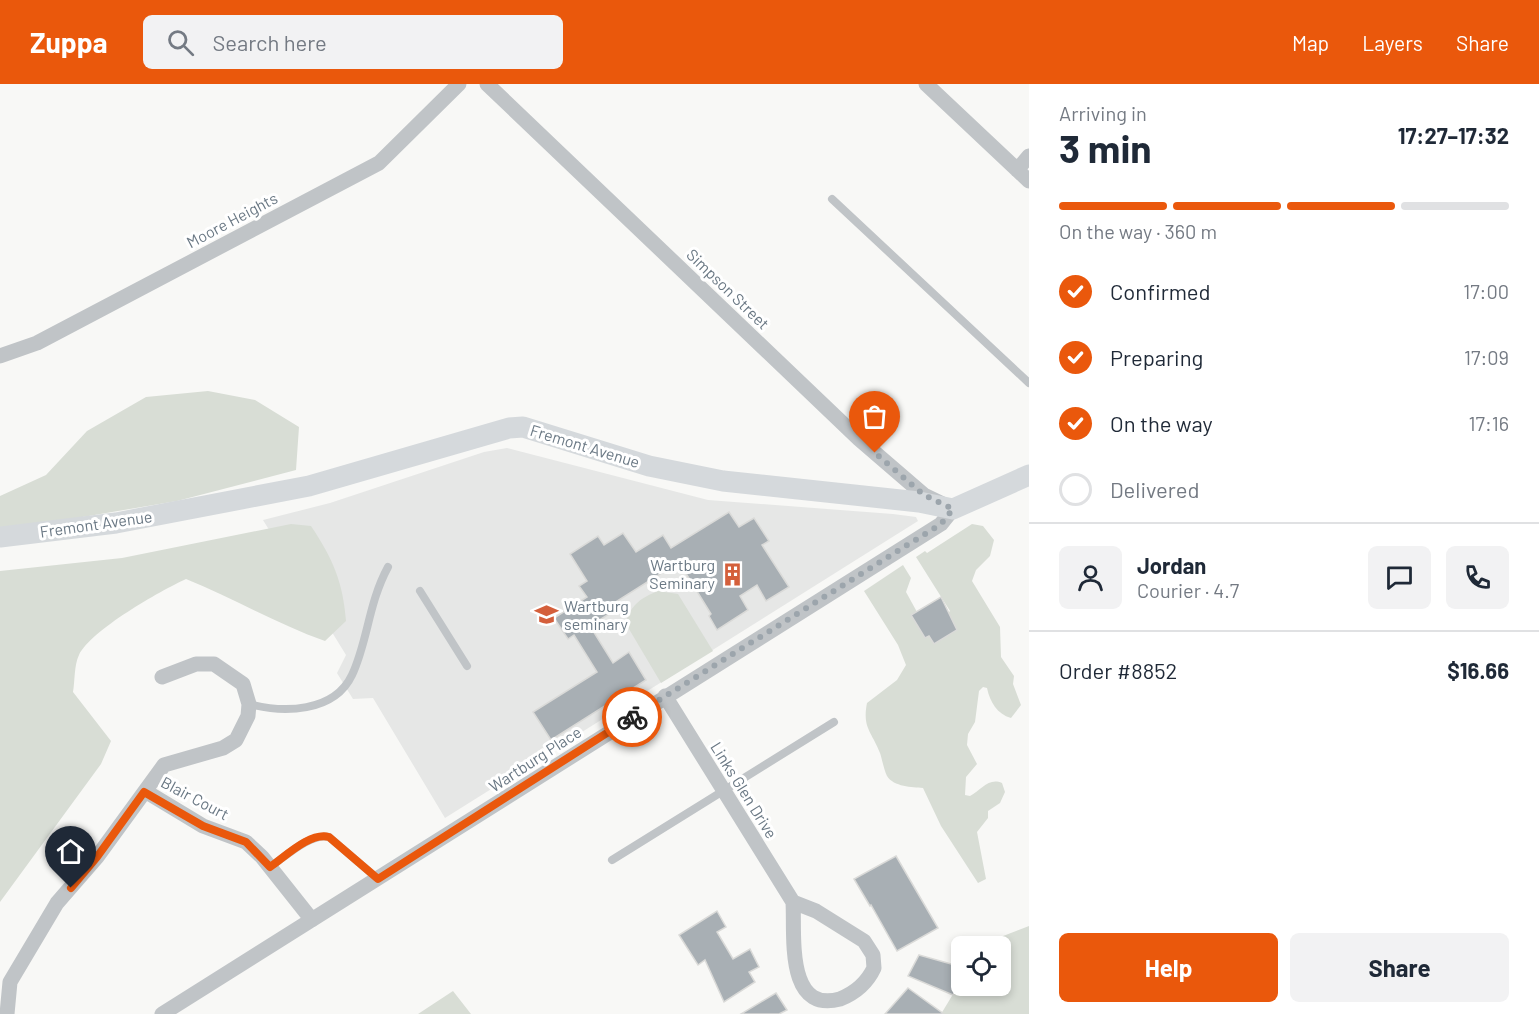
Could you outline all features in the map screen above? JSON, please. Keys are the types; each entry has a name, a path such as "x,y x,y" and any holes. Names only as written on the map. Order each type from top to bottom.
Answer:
{"main road":[{"name":"Fremont Avenue","path":"0,537 116,523 309,486 509,428 523,427 649,466 723,481 919,502 953,509"},
{"path":"953,509 1029,475"}],"street":[{"name":"Moore Heights","path":"0,356 37,343 378,163 459,84"},
{"name":"Simpson Street","path":"487,84 859,439 924,495 953,509"},
{"path":"926,84 1029,181"},
{"path":"1017,170 1029,156"},
{"name":"Wartburg Place","path":"162,1014 941,524 953,509"},
{"path":"144,792 164,765 223,748 236,740 248,716 249,704 243,684 213,664 196,664 162,677"},
{"name":"Links Glen Drive","path":"665,696 793,902 796,972 804,992 816,1001 826,1002 854,992 874,968 869,948 864,942 816,911 793,902"},
{"name":"Blair Court","path":"7,1014 10,982 57,903 97,857 144,792 203,826 246,842 270,867 312,920"}],"lane":[{"path":"832,199 1029,383"},
{"path":"249,704 285,710 303,708 331,696 342,687 351,677 372,600 388,567"},
{"path":"420,591 467,666"},
{"path":"612,860 834,722"},
{"path":"270,867 314,837 323,836 329,837 378,879"}],"shaded area":[{"path":"208,391 255,400 299,427 296,470 177,501 0,531 0,496 46,475 87,431 146,397"},
{"name":"Wartburg seminary","path":"507,448 708,500 893,514 916,517 918,521 445,818 373,698 353,699 337,673 346,655 263,520 330,503 484,452"},
{"path":"291,524 311,526 325,549 336,571 346,621 325,641 186,579 160,592 97,634 77,659 73,692 111,741 101,764 0,902 0,571 122,558"},
{"path":"972,524 983,526 994,540 990,556 976,570 972,581 1000,627 1001,657 1014,676 1013,684 1021,705 1011,718 1006,716 995,707 987,688 983,687 979,691 975,722 968,734 967,745 977,764 966,777 965,795 970,796 993,782 1002,783 1005,792 1000,803 988,811 988,818 977,832 986,879 978,883 941,826 923,788 899,784 887,776 866,718 867,703 897,680 906,665 898,645 864,591 903,565 911,578 906,592 917,612 925,638 929,636 934,644 957,630 948,613 950,611 916,557 925,551 927,553"},
{"path":"658,591 678,594 713,651 661,683 626,624 633,607"},
{"path":"1029,926 1029,1014 941,1014 952,996 1011,996 1011,936 1003,936"},
{"path":"453,991 471,1014 418,1014"}],"building":[{"name":"Wartburg Seminary","path":"729,512 739,527 754,518 769,541 762,545 789,587 766,601 757,585 740,596 748,610 717,630 709,616 711,614 679,562 606,608 609,614 590,626 613,663 629,652 646,680 551,740 533,712 597,672 574,635 568,639 554,618 587,597 579,586 587,581 570,554 598,536 604,545 623,533 636,552 663,535 671,548"},
{"path":"941,597 957,630 934,644 929,636 925,638 911,615"},
{"path":"896,856 938,928 897,951 854,879"},
{"path":"717,911 726,927 717,932 733,959 750,949 759,967 749,972 755,982 724,1002 705,960 698,965 679,935"},
{"path":"919,955 951,964 951,994 908,976"},
{"path":"908,988 944,1014 885,1014"},
{"path":"776,993 787,1010 779,1014 741,1014"}],"way so far":[{"path":"632,717 941,524 953,509 924,495 875,453"}],"place":[{"name":"Wartburg Seminary","path":"733,574"},
{"name":"Wartburg seminary","path":"546,615"}],"route":[{"path":"71,888 97,857 144,792 203,826 246,842 270,867 314,837 323,836 329,837 378,879 632,717"}]}
